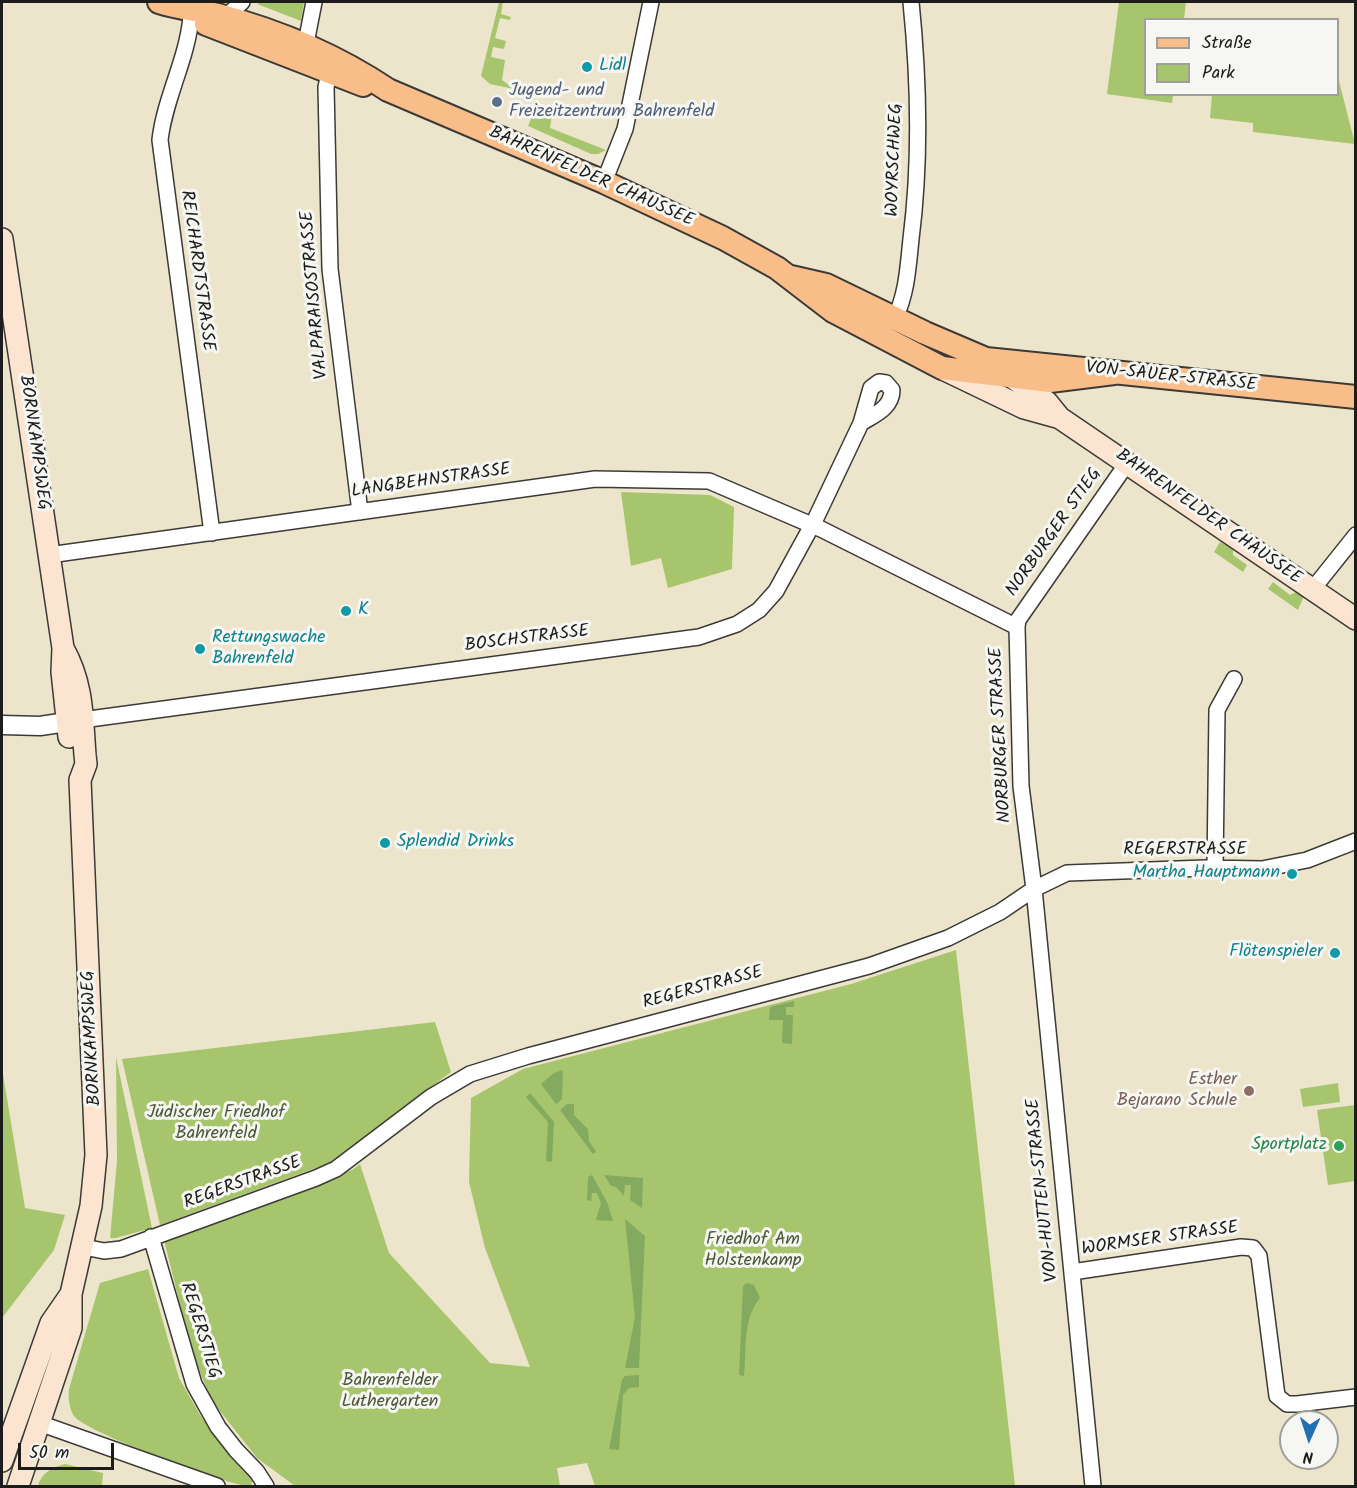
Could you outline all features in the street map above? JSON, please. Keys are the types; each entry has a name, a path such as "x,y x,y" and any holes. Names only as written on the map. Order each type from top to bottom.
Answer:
{"main road":[{"name":"BAHRENFELDER CHAUSSEE","path":"163,3 239,39 353,83 388,90"},
{"name":"BAHRENFELDER CHAUSSEE","path":"163,3 235,10 360,71 388,90 604,182 723,238 790,276 807,293 832,311 1007,401 1030,411 1060,418"},
{"name":"BORNKAMPSWEG","path":"2,239 63,648 62,672 75,721 72,765 80,780 97,1131 94,1181 84,1247 71,1294 71,1328 18,1486"},
{"name":"BAHRENFELDER CHAUSSEE","path":"790,276 826,285 986,358 1047,402 1060,418 1356,619"},
{"name":"VON-SAUER-STRASSE","path":"986,358 1356,397"},
{"name":"BAHRENFELDER CHAUSSEE","path":"942,368 1050,381 1114,373"},
{"name":"BORNKAMPSWEG","path":"2,1461 9,1414 51,1323 71,1294"},
{"path":"9,1414 39,1424"}],"street":[{"path":"278,54 297,51 303,44 309,30 314,2"},
{"path":"604,182 625,129 651,2"},
{"name":"WOYRSCHWEG","path":"895,318 906,289 917,165 918,87 911,2"},
{"path":"235,10 231,30 239,39"},
{"name":"REICHARDTSTRASSE","path":"191,17 182,64 163,116 160,140 212,533"},
{"name":"VALPARAISOSTRASSE","path":"330,74 326,87 329,258 360,512"},
{"name":"BOSCHSTRASSE","path":"75,721 703,637 737,624 759,610 776,591 812,526 861,423"},
{"name":"NORBURGER STIEG","path":"1017,627 1018,620 1128,462"},
{"name":"LANGBEHNSTRASSE","path":"49,555 595,479 627,478 710,482 812,526"},
{"name":"NORBURGER STRASSE","path":"812,526 912,573 1017,627 1021,786 1034,890"},
{"path":"1312,590 1356,535"},
{"path":"1215,869 1217,710 1234,679"},
{"path":"2,725 40,726 75,721"},
{"name":"REGERSTRASSE","path":"84,1247 113,1250 336,1169 431,1097 470,1074 539,1053 878,963 948,938 1000,912 1034,890 1067,873 1273,868 1318,856 1356,841"},
{"name":"VON-HUTTEN-STRASSE","path":"1034,890 1093,1486"},
{"name":"REGERSTIEG","path":"151,1237 178,1335 198,1392 218,1427 236,1450 258,1472 266,1486"},
{"name":"WORMSER STRASSE","path":"1072,1272 1241,1247 1253,1248 1259,1256 1277,1396 1287,1404 1356,1397"},
{"path":"39,1424 217,1486"}],"green space":[{"path":"304,2 301,21 257,4"},
{"path":"499,2 503,2 501,14 511,17 510,20 500,18 495,38 506,41 504,49 493,47 491,57 505,60 502,80 514,89 490,84 481,76"},
{"path":"1119,2 1186,2 1184,18 1144,18 1144,96 1173,96 1172,103 1107,94"},
{"path":"1339,81 1355,144 1253,132 1253,123 1210,118 1212,96 1339,96"},
{"path":"541,112 552,114 550,128 606,150 598,154 591,154 528,126 533,114 539,118"},
{"path":"621,492 710,495 734,507 732,569 668,588 661,558 631,566"},
{"path":"1220,542 1233,549 1233,555 1247,565 1243,572 1214,552"},
{"path":"1273,582 1290,595 1296,592 1304,596 1298,610 1268,589"},
{"name":"Friedhof Am Holstenkamp","path":"956,950 1015,1486 595,1486 587,1463 557,1468 560,1486 295,1486 257,1458 212,1401 192,1353 164,1240 352,1170 360,1164 389,1253 490,1363 530,1367 485,1248 469,1182 471,1098 523,1069 851,984"},
{"path":"794,1001 794,1007 786,1007 786,1015 793,1015 792,1044 782,1043 783,1020 769,1020 770,1007"},
{"name":"Jüdischer Friedhof Bahrenfeld","path":"435,1022 451,1072 332,1162 160,1225 122,1059"},
{"path":"116,1057 152,1228 110,1238 117,1161"},
{"path":"2,1068 25,1208 65,1215 54,1250 2,1318"},
{"path":"563,1070 562,1099 556,1104 541,1084 554,1073"},
{"path":"1338,1083 1340,1102 1303,1107 1300,1089"},
{"path":"530,1093 554,1122 552,1162 546,1161 548,1122 526,1097"},
{"path":"567,1104 574,1104 574,1115 588,1129 589,1141 596,1152 593,1154 560,1110"},
{"name":"Sportplatz","path":"1355,1105 1355,1181 1328,1185 1317,1110"},
{"path":"592,1175 607,1202 613,1221 596,1220 601,1203 597,1193 592,1193 591,1201 587,1200 588,1177"},
{"path":"604,1175 643,1178 642,1208 630,1200 631,1185 625,1185 624,1196 616,1187 611,1186"},
{"path":"625,1219 645,1236 639,1368 625,1368 635,1317"},
{"path":"148,1269 179,1378 200,1415 228,1453 253,1478 251,1486 217,1478 130,1446 84,1424 72,1413 69,1389 100,1283"},
{"path":"747,1283 754,1285 760,1298 750,1316 748,1325 744,1376 739,1375 743,1286"},
{"path":"639,1375 639,1387 629,1388 623,1395 619,1450 609,1449 622,1380 625,1376"},
{"path":"65,1464 103,1473 102,1486 38,1486 48,1471"}],"place":[{"name":"Lidl","path":"587,67"},
{"name":"Jugend- und Freizeitzentrum Bahrenfeld","path":"497,102"},
{"name":"K","path":"346,611"},
{"name":"Rettungswache Bahrenfeld","path":"200,649"},
{"name":"Splendid Drinks","path":"385,843"},
{"name":"Martha Hauptmann","path":"1292,874"},
{"name":"Flötenspieler","path":"1335,953"},
{"name":"Esther Bejarano Schule","path":"1249,1091"},
{"name":"Sportplatz","path":"1339,1146"}],"park label":[{"name":"Bahrenfelder Luthergarten","path":"390,1392"}]}
